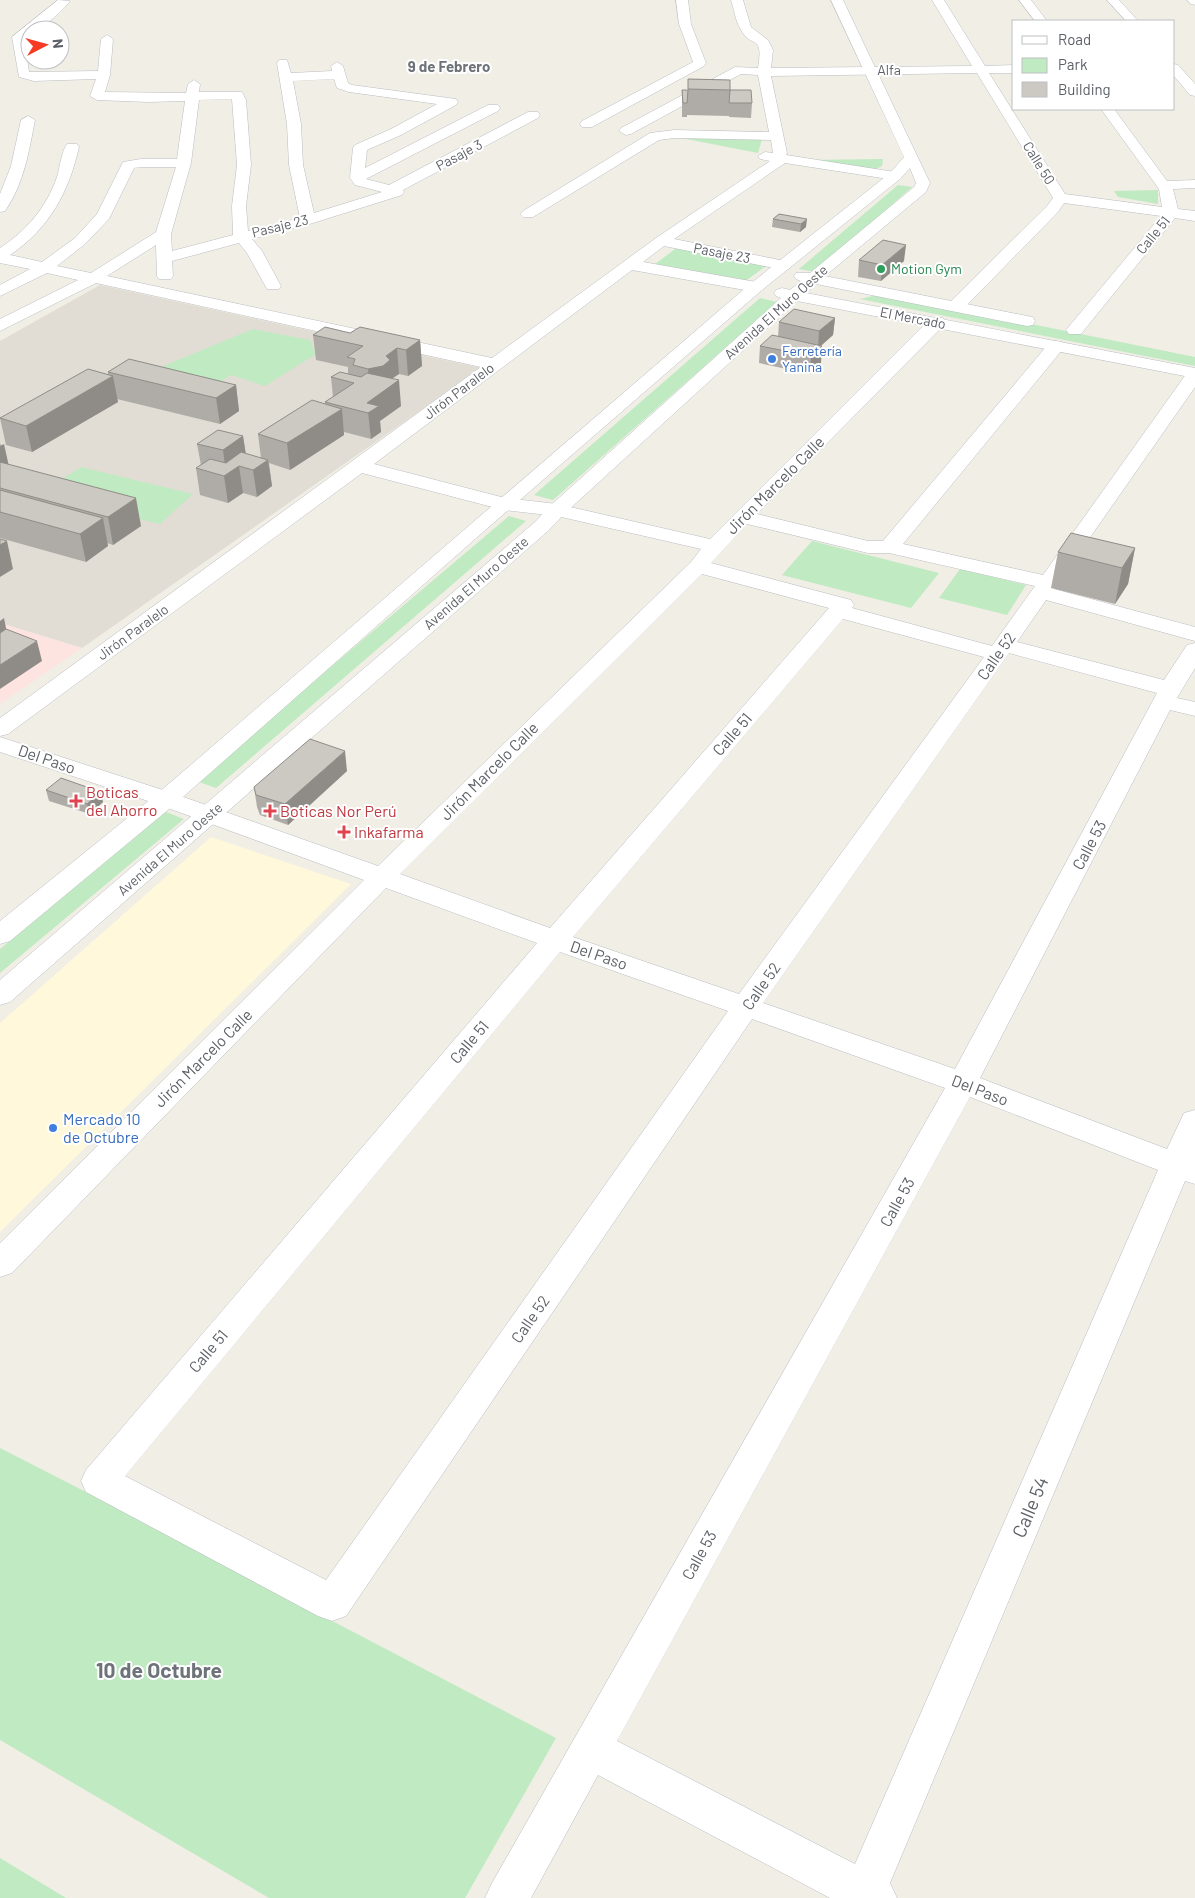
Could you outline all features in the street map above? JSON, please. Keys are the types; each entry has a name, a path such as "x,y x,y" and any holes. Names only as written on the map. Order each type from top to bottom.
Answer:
{"street":[{"path":"64,0 18,37 23,74 34,77 104,75"},
{"path":"586,124 700,63 685,24 682,0"},
{"path":"737,0 749,33 764,43 767,50 764,72 775,136 782,159"},
{"name":"Avenida El Muro Oeste","path":"0,995 542,526 557,510 813,278 921,189 923,183 837,0"},
{"name":"Calle 50","path":"938,0 1060,198 1053,209 956,306"},
{"path":"1025,0 1040,20"},
{"path":"1112,0 1131,20"},
{"path":"107,39 104,75 97,96 193,91 237,96 239,100 244,165 239,206 241,236 254,251 273,286"},
{"path":"283,63 294,124 296,165 308,220"},
{"path":"1175,68 1188,67"},
{"name":"Alfa","path":"626,131 739,70 764,72 1012,69"},
{"path":"1175,69 1195,92"},
{"path":"285,77 338,70 342,85 349,88 451,102 396,132 360,148 357,178 360,182 394,191"},
{"path":"167,294 164,265 164,234 184,163 193,91"},
{"path":"357,178 493,108"},
{"name":"Calle 51","path":"1094,334 1068,329 1171,213 1166,189 1108,110"},
{"name":"Pasaje 3","path":"394,191 533,115"},
{"path":"0,208 9,194 17,171 28,120"},
{"path":"528,214 655,136 674,134 775,136"},
{"path":"655,136 724,148"},
{"path":"0,256 35,228 55,197 67,171 72,147"},
{"path":"753,154 895,176"},
{"name":"Avenida El Muro Oeste","path":"0,935 166,799 756,287 895,176 911,158"},
{"name":"Jirón Paralelo","path":"0,729 359,466 661,241 782,159"},
{"path":"0,291 44,268 80,241 104,216 117,192 128,165 141,163 184,163"},
{"path":"1163,185 1195,184"},
{"name":"Pasaje 23","path":"107,268 141,271 164,265 241,236 308,220 394,191"},
{"path":"1060,198 1195,216"},
{"path":"0,326 92,278 164,234"},
{"name":"Pasaje 23","path":"661,241 780,268"},
{"path":"0,256 44,268 494,364"},
{"name":"El Mercado","path":"631,265 756,287 1195,373"},
{"name":"El Mercado","path":"780,268 813,278 1042,323"},
{"name":"Jirón Marcelo Calle","path":"0,1264 382,877 698,566 714,546 937,322"},
{"path":"889,547 1056,346"},
{"name":"Calle 52","path":"332,1603 746,1006 1001,650 1043,587 1195,373"},
{"path":"359,466 504,504 557,510 714,546"},
{"path":"743,517 868,547 889,547 1043,587 1195,634"},
{"path":"698,566 840,608 1167,695 1195,709"},
{"name":"Calle 51","path":"332,1603 99,1481 555,940 840,608"},
{"name":"Calle 53","path":"507,1898 963,1083 1167,695 1195,650"},
{"name":"Del Paso","path":"0,744 166,799 555,940 963,1083 1186,1169"},
{"name":"Calle 54","path":"870,1896 1186,1169 1195,1120"},
{"path":"590,1749 870,1896"}],"shaded area":[{"path":"100,285 481,368 82,648 0,623 0,341"},
{"path":"0,623 82,648 0,704"},
{"name":"Mercado 10 de Octubre","path":"211,837 351,884 0,1232 0,1023"}],"green space":[{"path":"676,137 762,139 758,153"},
{"path":"883,159 882,166 874,170 807,160"},
{"path":"898,185 912,187 815,272 799,269"},
{"path":"1158,190 1158,204 1118,197 1114,191"},
{"path":"678,247 766,266 744,282 655,264"},
{"path":"881,294 1195,357 1195,366 860,299"},
{"path":"760,298 777,302 553,500 534,495"},
{"path":"253,329 310,340 316,354 265,386 231,375 209,389 149,372"},
{"path":"81,467 193,494 160,524 38,495"},
{"path":"509,516 526,521 216,788 196,781"},
{"path":"812,541 939,573 911,608 782,575"},
{"path":"960,569 1026,585 1007,615 939,598"},
{"path":"166,812 184,819 0,973 0,949"},
{"path":"0,1448 556,1738 465,1898 269,1898 0,1740"},
{"path":"0,1858 66,1898 0,1898"}],"building":[{"path":"688,79 730,80 730,90 688,89"},
{"path":"682,90 688,90 687,103 683,103"},
{"path":"730,90 751,90 752,103 729,103"},
{"path":"779,214 807,219 801,224 773,219"},
{"path":"883,240 906,245 882,265 859,260"},
{"path":"794,309 835,318 819,331 779,322"},
{"path":"325,327 350,333 360,327 420,340 406,350 397,348 386,356 390,360 383,366 368,369 353,365 355,359 347,357 363,346 313,335"},
{"path":"772,335 822,346 811,356 760,346"},
{"path":"129,359 236,385 216,398 108,372"},
{"path":"88,369 113,376 26,426 0,418"},
{"path":"340,372 361,377 367,373 399,380 367,403 379,406 368,413 325,402 354,383 331,377"},
{"path":"312,400 342,409 287,443 258,434"},
{"path":"218,430 243,436 223,450 197,444"},
{"path":"241,452 268,460 253,470 239,466 224,476 196,468 210,459 226,463"},
{"path":"0,462 136,498 108,517 0,488"},
{"path":"0,490 103,518 80,534 0,512"},
{"path":"1071,533 1135,548 1122,568 1058,552"},
{"path":"0,539 7,541 0,545"},
{"path":"6,629 37,641 0,665 0,633"},
{"path":"310,739 345,751 285,804 256,795 254,787"},
{"path":"61,778 101,792 87,804 46,790"}],"place":[{"name":"Motion Gym","path":"881,269"},
{"name":"Ferretería Yanina","path":"772,359"},
{"name":"Boticas del Ahorro","path":"76,801"},
{"name":"Boticas Nor Perú","path":"270,811"},
{"name":"Inkafarma","path":"344,832"},
{"name":"Mercado 10 de Octubre","path":"53,1128"}],"district":[{"name":"9 de Febrero","path":"449,67"},
{"name":"10 de Octubre","path":"159,1671"}]}
